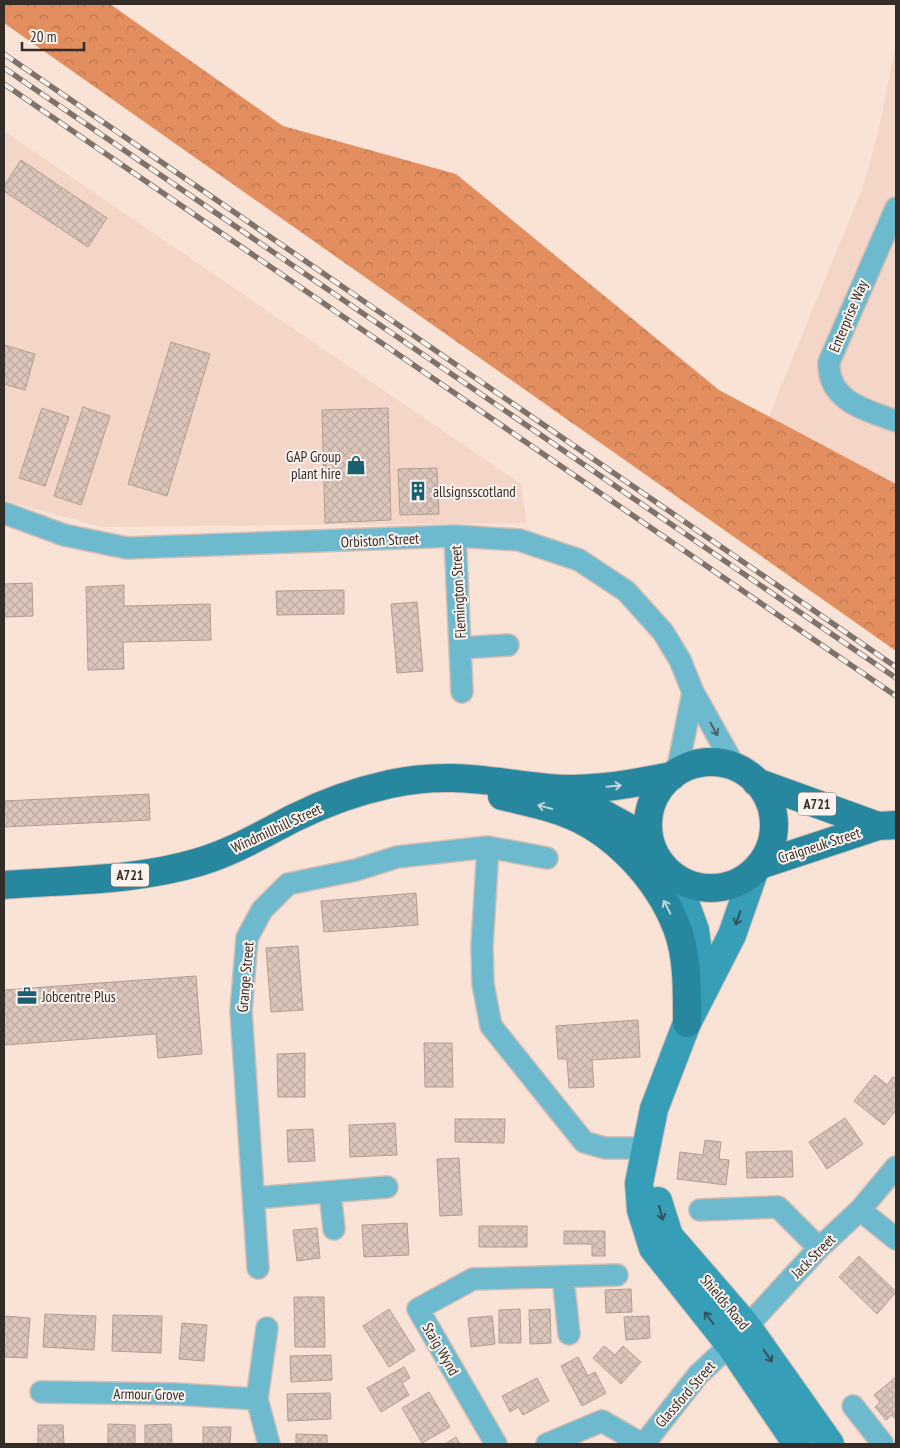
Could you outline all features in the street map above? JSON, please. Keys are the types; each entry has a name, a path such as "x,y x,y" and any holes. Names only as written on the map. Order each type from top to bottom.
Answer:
{"main road":[{"path":"715,762 745,774 765,794 772,808 774,823 768,852 757,868 736,883 716,888 696,887 676,878 659,861 649,839 648,821 651,804 660,789 674,774 696,764 715,762"},
{"name":"Windmillhill Street","path":"4,885 145,874 199,862 251,842 296,817 343,798 390,784 420,779 472,777 548,788 620,786 674,774"},
{"name":"Craigneuk Street","path":"745,774 887,826"},
{"path":"420,779 508,798 565,813 591,826 616,843 648,878 661,896 678,928 686,976 687,1022"},
{"name":"Windmillhill Street","path":"548,788 581,802 649,839"},
{"name":"Craigneuk Street","path":"757,868 887,826"},
{"name":"Shields Road","path":"757,868 732,935 687,1022 654,1109 647,1148 658,1200 669,1236 738,1335 830,1444"},
{"path":"676,878 695,930 703,988"},
{"name":"Shields Road","path":"738,1335 797,1444"}],"street":[{"name":"Enterprise Way","path":"896,208 829,362 828,372 833,385 848,403 896,421"},
{"name":"Orbiston Street","path":"4,513 64,535 126,548 455,536 519,540 579,560 626,592 663,632 680,660 693,692 745,774"},
{"name":"Flemington Street","path":"455,536 462,692"},
{"name":"Flemington Street","path":"461,648 508,645"},
{"path":"674,774 693,692"},
{"path":"488,847 482,946 483,984 491,1026 584,1142 605,1148 647,1148"},
{"name":"Grange Street","path":"258,1268 241,1011 247,938 262,910 288,884 356,870 397,857 488,847 547,858"},
{"name":"Jack Street","path":"738,1335 819,1248 860,1210 896,1166"},
{"path":"254,1198 387,1187"},
{"path":"330,1192 334,1229"},
{"path":"700,1210 778,1207 819,1248"},
{"path":"860,1210 896,1239"},
{"name":"Staig Wynd","path":"496,1444 418,1309 472,1279 617,1275"},
{"path":"563,1277 569,1334"},
{"path":"267,1328 257,1398 269,1444"},
{"name":"Glassford Street","path":"643,1444 698,1375 738,1335"},
{"name":"Armour Grove","path":"41,1392 176,1394 257,1398"},
{"path":"853,1406 883,1444"},
{"path":"547,1444 602,1421 643,1444"}],"shaded area":[{"path":"896,43 896,484 769,416 862,189 877,138"},
{"path":"4,131 521,484 527,523 101,527 4,500"}],"green space":[{"path":"4,4 110,4 283,126 456,174 719,390 896,484 896,651 4,23"}],"building":[{"path":"21,160 107,218 88,247 4,191 4,186"},
{"path":"171,342 210,354 167,496 128,484"},
{"path":"4,345 35,354 25,390 4,384"},
{"path":"83,407 110,416 81,505 54,496"},
{"path":"42,408 69,417 45,486 19,478"},
{"name":"GAP Group plant hire","path":"388,408 391,520 325,523 322,410"},
{"name":"allsignsscotland","path":"437,468 439,514 400,515 398,469"},
{"path":"32,583 33,616 4,617 4,584"},
{"path":"124,585 124,606 210,604 211,640 123,642 124,669 88,670 86,587"},
{"path":"344,590 344,614 277,615 276,591"},
{"path":"417,602 423,671 397,673 391,604"},
{"path":"149,794 150,820 4,827 4,801"},
{"path":"416,893 418,925 324,932 321,901"},
{"path":"298,946 303,1010 271,1012 266,948"},
{"path":"196,976 202,1054 158,1058 156,1034 4,1045 4,990"},
{"path":"638,1020 640,1057 592,1060 594,1087 569,1088 567,1059 558,1059 556,1026"},
{"path":"424,1043 452,1043 453,1087 425,1087"},
{"path":"305,1053 305,1097 278,1097 277,1054"},
{"path":"875,1075 887,1085 893,1077 896,1079 896,1110 884,1125 854,1101"},
{"path":"845,1118 863,1144 827,1169 809,1142"},
{"path":"455,1119 505,1119 504,1143 455,1142"},
{"path":"395,1123 397,1155 350,1157 349,1125"},
{"path":"313,1129 315,1161 288,1162 287,1130"},
{"path":"705,1140 721,1142 719,1159 729,1160 726,1185 677,1179 680,1152 703,1155"},
{"path":"792,1151 793,1177 747,1178 746,1152"},
{"path":"459,1158 462,1215 440,1216 437,1159"},
{"path":"407,1223 409,1255 364,1257 362,1225"},
{"path":"479,1226 527,1226 527,1247 479,1247"},
{"path":"317,1228 320,1258 297,1261 293,1230"},
{"path":"564,1231 605,1231 605,1256 592,1256 592,1244 564,1244"},
{"path":"859,1256 896,1292 877,1314 839,1277"},
{"path":"631,1289 632,1312 606,1313 605,1290"},
{"path":"294,1297 324,1297 325,1347 295,1347"},
{"path":"389,1309 415,1350 389,1367 363,1326"},
{"path":"520,1309 521,1343 499,1343 499,1310"},
{"path":"550,1309 551,1343 530,1344 529,1310"},
{"path":"45,1314 96,1316 94,1350 43,1347"},
{"path":"113,1315 162,1316 161,1353 112,1351"},
{"path":"4,1316 30,1318 27,1358 4,1357"},
{"path":"492,1316 495,1344 471,1347 468,1318"},
{"path":"649,1316 650,1338 626,1340 624,1317"},
{"path":"182,1323 207,1325 204,1361 179,1359"},
{"path":"604,1346 615,1355 623,1346 641,1362 621,1384 593,1358"},
{"path":"331,1355 332,1380 291,1382 290,1356"},
{"path":"578,1357 588,1376 595,1372 606,1393 582,1406 561,1366"},
{"path":"404,1367 410,1378 402,1383 409,1395 381,1412 367,1388"},
{"path":"896,1377 896,1420 892,1415 886,1420 875,1407 880,1402 874,1395"},
{"path":"537,1378 549,1401 523,1415 518,1407 510,1412 502,1396"},
{"path":"429,1392 450,1427 422,1443 402,1408"},
{"path":"330,1393 331,1419 288,1421 287,1394"},
{"path":"108,1424 135,1425 135,1444 108,1444"},
{"path":"171,1424 172,1444 145,1444 145,1425"},
{"path":"38,1425 63,1425 64,1444 38,1444"},
{"path":"203,1427 231,1427 230,1444 203,1444"},
{"path":"296,1434 327,1435 327,1444 296,1444"},
{"path":"456,1437 460,1444 445,1444"}],"railway":[{"path":"4,54 896,667"},
{"path":"4,68 896,678"},
{"path":"4,84 896,696"}],"place":[{"name":"GAP Group plant hire","path":"356,465"},
{"name":"allsignsscotland","path":"418,491"},
{"name":"Jobcentre Plus","path":"27,996"}]}
